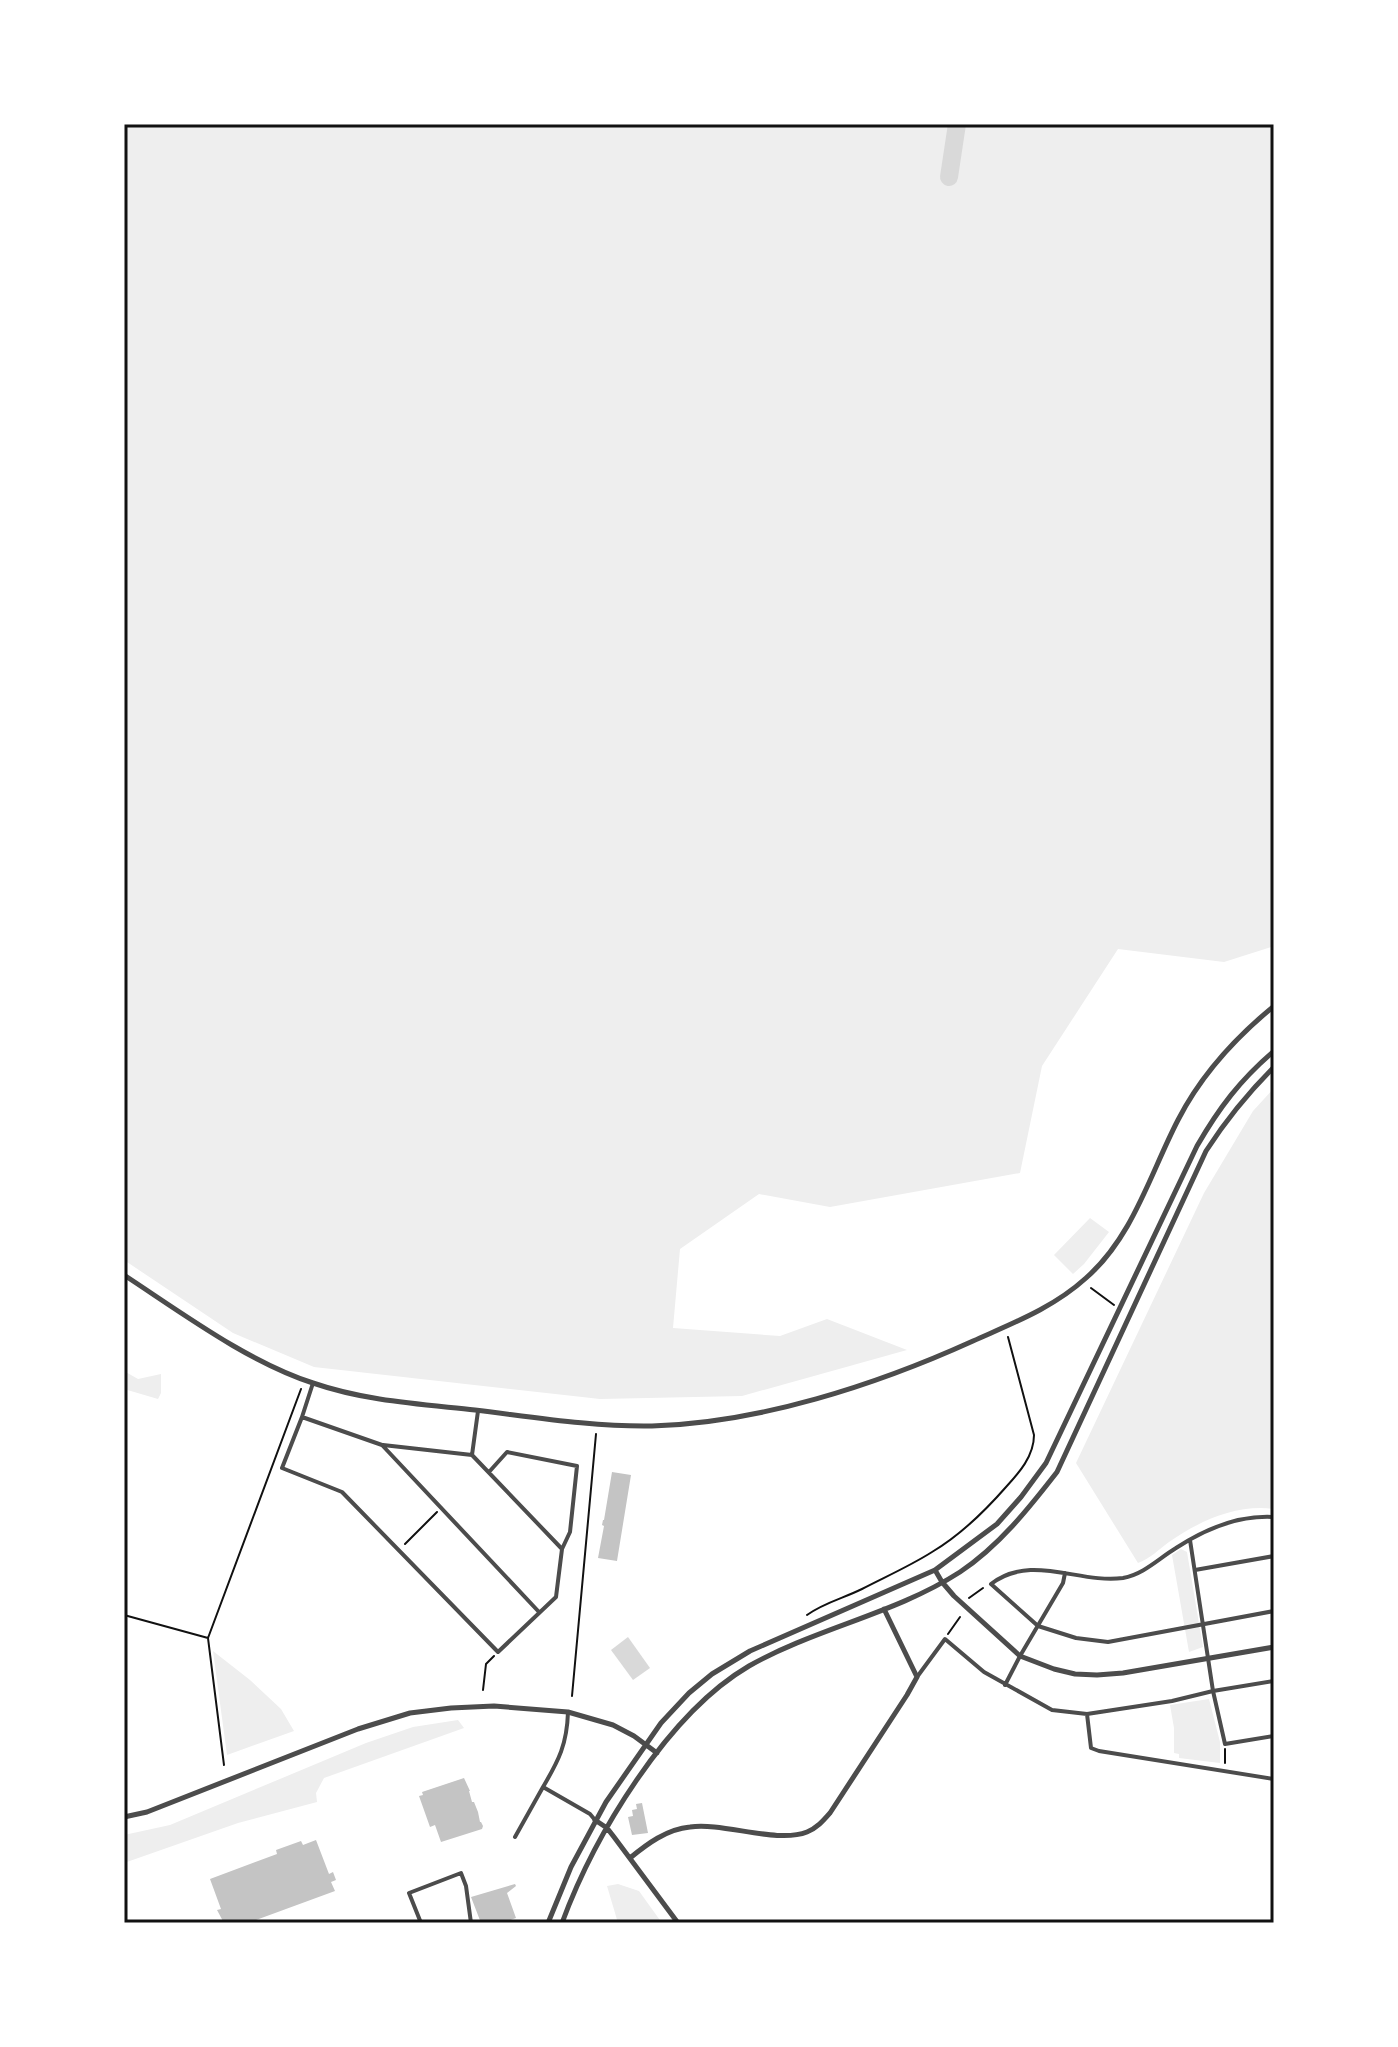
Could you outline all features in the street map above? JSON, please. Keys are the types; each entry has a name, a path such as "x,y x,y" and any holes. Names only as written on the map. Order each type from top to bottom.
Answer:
{"street":[{"path":"124,1275 246,1353 313,1383 369,1398 588,1423 650,1426 701,1423 800,1403 923,1364 1028,1317 1073,1290 1112,1250 1126,1229 1189,1099 1205,1076 1238,1038 1274,1006"},
{"path":"548,1923 595,1820 646,1745 679,1703 700,1683 750,1651 935,1570 997,1524 1021,1497 1046,1463 1197,1146 1217,1112 1253,1069 1274,1051"},
{"path":"562,1923 586,1866 617,1810 657,1753 707,1697 747,1668 942,1582 1006,1534 1032,1504 1057,1472 1206,1151 1227,1119 1274,1067"},
{"path":"313,1383 282,1468 342,1492 498,1652 556,1597 562,1549 570,1532 577,1466 507,1452 489,1472"},
{"path":"472,1455 478,1411"},
{"path":"302,1417 382,1445 472,1455 562,1549"},
{"path":"382,1445 539,1613"},
{"path":"1274,1517 1225,1523 1190,1540 1145,1570 1126,1577 1095,1578 1046,1570 1023,1570 1000,1577 991,1584 1038,1626 1076,1638 1108,1642 1274,1611"},
{"path":"1190,1540 1213,1691 1225,1744 1274,1736"},
{"path":"1195,1570 1274,1556"},
{"path":"935,1570 965,1607 1020,1656 1054,1669 1097,1675 1123,1673 1274,1647"},
{"path":"1005,1685 1063,1583 1065,1573"},
{"path":"884,1609 917,1677"},
{"path":"630,1858 670,1832 691,1826 786,1836 809,1832 820,1825 945,1639 984,1672 1052,1710 1087,1714 1274,1681"},
{"path":"124,1817 161,1807 358,1729 410,1713 474,1706 568,1712 613,1725 657,1753"},
{"path":"515,1837 564,1749 568,1712"},
{"path":"1087,1714 1091,1748 1274,1779"},
{"path":"543,1787 590,1814 607,1828 678,1923"},
{"path":"421,1923 409,1893 461,1873 471,1923"}],"path":[{"path":"1091,1288 1115,1306"},
{"path":"807,1615 817,1607 852,1594 935,1551 967,1525 1022,1470 1034,1445 1034,1435 1008,1337"},
{"path":"224,1765 208,1638 301,1389"},
{"path":"572,1696 596,1434"},
{"path":"398,1550 441,1509"},
{"path":"968,1599 991,1584"},
{"path":"124,1615 208,1638"},
{"path":"945,1639 960,1617"},
{"path":"483,1690 486,1664 498,1652"},
{"path":"1225,1744 1225,1771"}],"shaded area":[{"path":"124,124 1274,124 1274,946 1224,962 1118,949 1042,1066 1020,1173 830,1207 759,1194 680,1249 673,1328 780,1336 827,1319 907,1350 742,1396 600,1399 314,1367 233,1333 124,1260"},
{"path":"1274,1088 1274,1509 1246,1509 1206,1521 1138,1563 1076,1463 1204,1193 1253,1111"},
{"path":"1090,1218 1109,1232 1073,1274 1054,1255"},
{"path":"124,1371 138,1379 161,1374 158,1399 124,1389"},
{"path":"1181,1549 1187,1552 1203,1647 1189,1652 1172,1555"},
{"path":"628,1637 650,1668 633,1680 611,1650"},
{"path":"213,1651 281,1709 294,1731 227,1755"},
{"path":"1209,1699 1220,1742 1220,1763 1179,1758 1179,1754 1174,1753 1170,1705"},
{"path":"458,1720 464,1728 324,1778 316,1793 317,1802 238,1823 124,1863 124,1835 170,1825 366,1743 413,1727"},
{"path":"618,1884 639,1891 662,1923 618,1923 607,1886"}],"building":[{"path":"612,1472 631,1475 617,1561 598,1558"},
{"path":"464,1778 482,1829 441,1842 435,1825 430,1827 419,1796 423,1795 422,1792"},
{"path":"642,1803 648,1833 632,1835 628,1817 633,1816 632,1810 637,1809 636,1804"},
{"path":"316,1840 329,1874 333,1872 336,1880 331,1882 335,1891 248,1923 224,1923 217,1910 221,1909 210,1879 277,1854 276,1850 301,1841 303,1845"},
{"path":"515,1884 507,1893 516,1918 502,1923 481,1923 471,1897"}],"waterway":[{"path":"949,177 957,124"}]}
